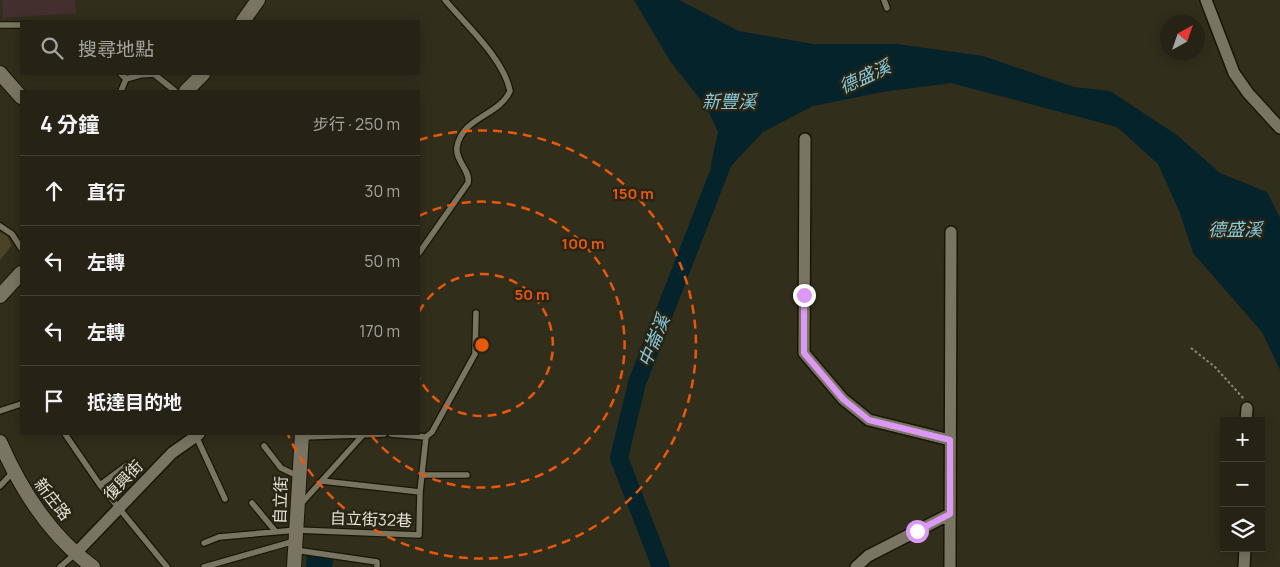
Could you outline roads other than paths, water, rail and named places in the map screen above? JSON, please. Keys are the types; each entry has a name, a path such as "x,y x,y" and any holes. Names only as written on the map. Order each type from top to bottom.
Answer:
{"street":[{"path":"244,20 258,0"},
{"path":"1206,0 1234,73 1248,93 1280,128"},
{"path":"0,73 20,96"},
{"path":"187,90 202,75"},
{"path":"805,138 804,353 843,399 869,420 950,440"},
{"path":"950,567 951,232"},
{"path":"0,296 20,275"},
{"path":"1246,417 1247,408"},
{"name":"復興街","path":"75,554 172,453 198,435"},
{"name":"自立街","path":"294,567 298,476 302,436"},
{"name":"新庄路","path":"0,442 13,472 37,509 75,554 93,567"},
{"path":"856,567 868,556 950,514"},
{"path":"1244,567 1245,552"}],"lane":[{"path":"420,252 468,183 469,176 459,161 457,153 457,146 463,132 472,122 502,104 510,91 508,78 500,65 444,0"},
{"path":"884,0 887,8"},
{"path":"0,25 20,25"},
{"path":"122,75 126,79"},
{"path":"126,79 140,75"},
{"path":"155,75 174,90"},
{"path":"121,90 126,79"},
{"path":"0,226 12,234 20,246"},
{"name":"自立街32巷","path":"296,540 419,536 420,492 426,437 432,432 475,354 476,313"},
{"path":"0,411 20,404"},
{"path":"66,435 100,485 167,567"},
{"path":"198,435 225,499"},
{"path":"302,436 370,435"},
{"path":"403,435 426,437"},
{"path":"296,509 362,436"},
{"path":"264,446 281,468 298,476"},
{"path":"100,485 127,465"},
{"path":"0,486 13,472"},
{"path":"422,475 467,475"},
{"path":"322,481 420,492"},
{"path":"252,503 276,532"},
{"path":"204,543 219,537 276,532 296,540 377,562 378,567"},
{"path":"204,567 213,566 296,540"},
{"path":"60,567 75,554"}],"water":[{"name":"德盛溪","path":"634,0 679,0 739,31 813,44 897,44 983,56 1074,87 1110,91 1177,135 1220,173 1267,192 1280,218 1280,370 1262,332 1193,253 1180,213 1158,164 1117,127 951,83 882,92 813,106 763,132 714,184 711,164 718,132 707,108 670,61"},
{"path":"307,553 334,555 332,567 306,567"}],"waterway":[{"name":"中崙溪","path":"661,567 619,458 637,383 723,162"}],"water label":[{"name":"新豐溪","path":"729,102"}]}
